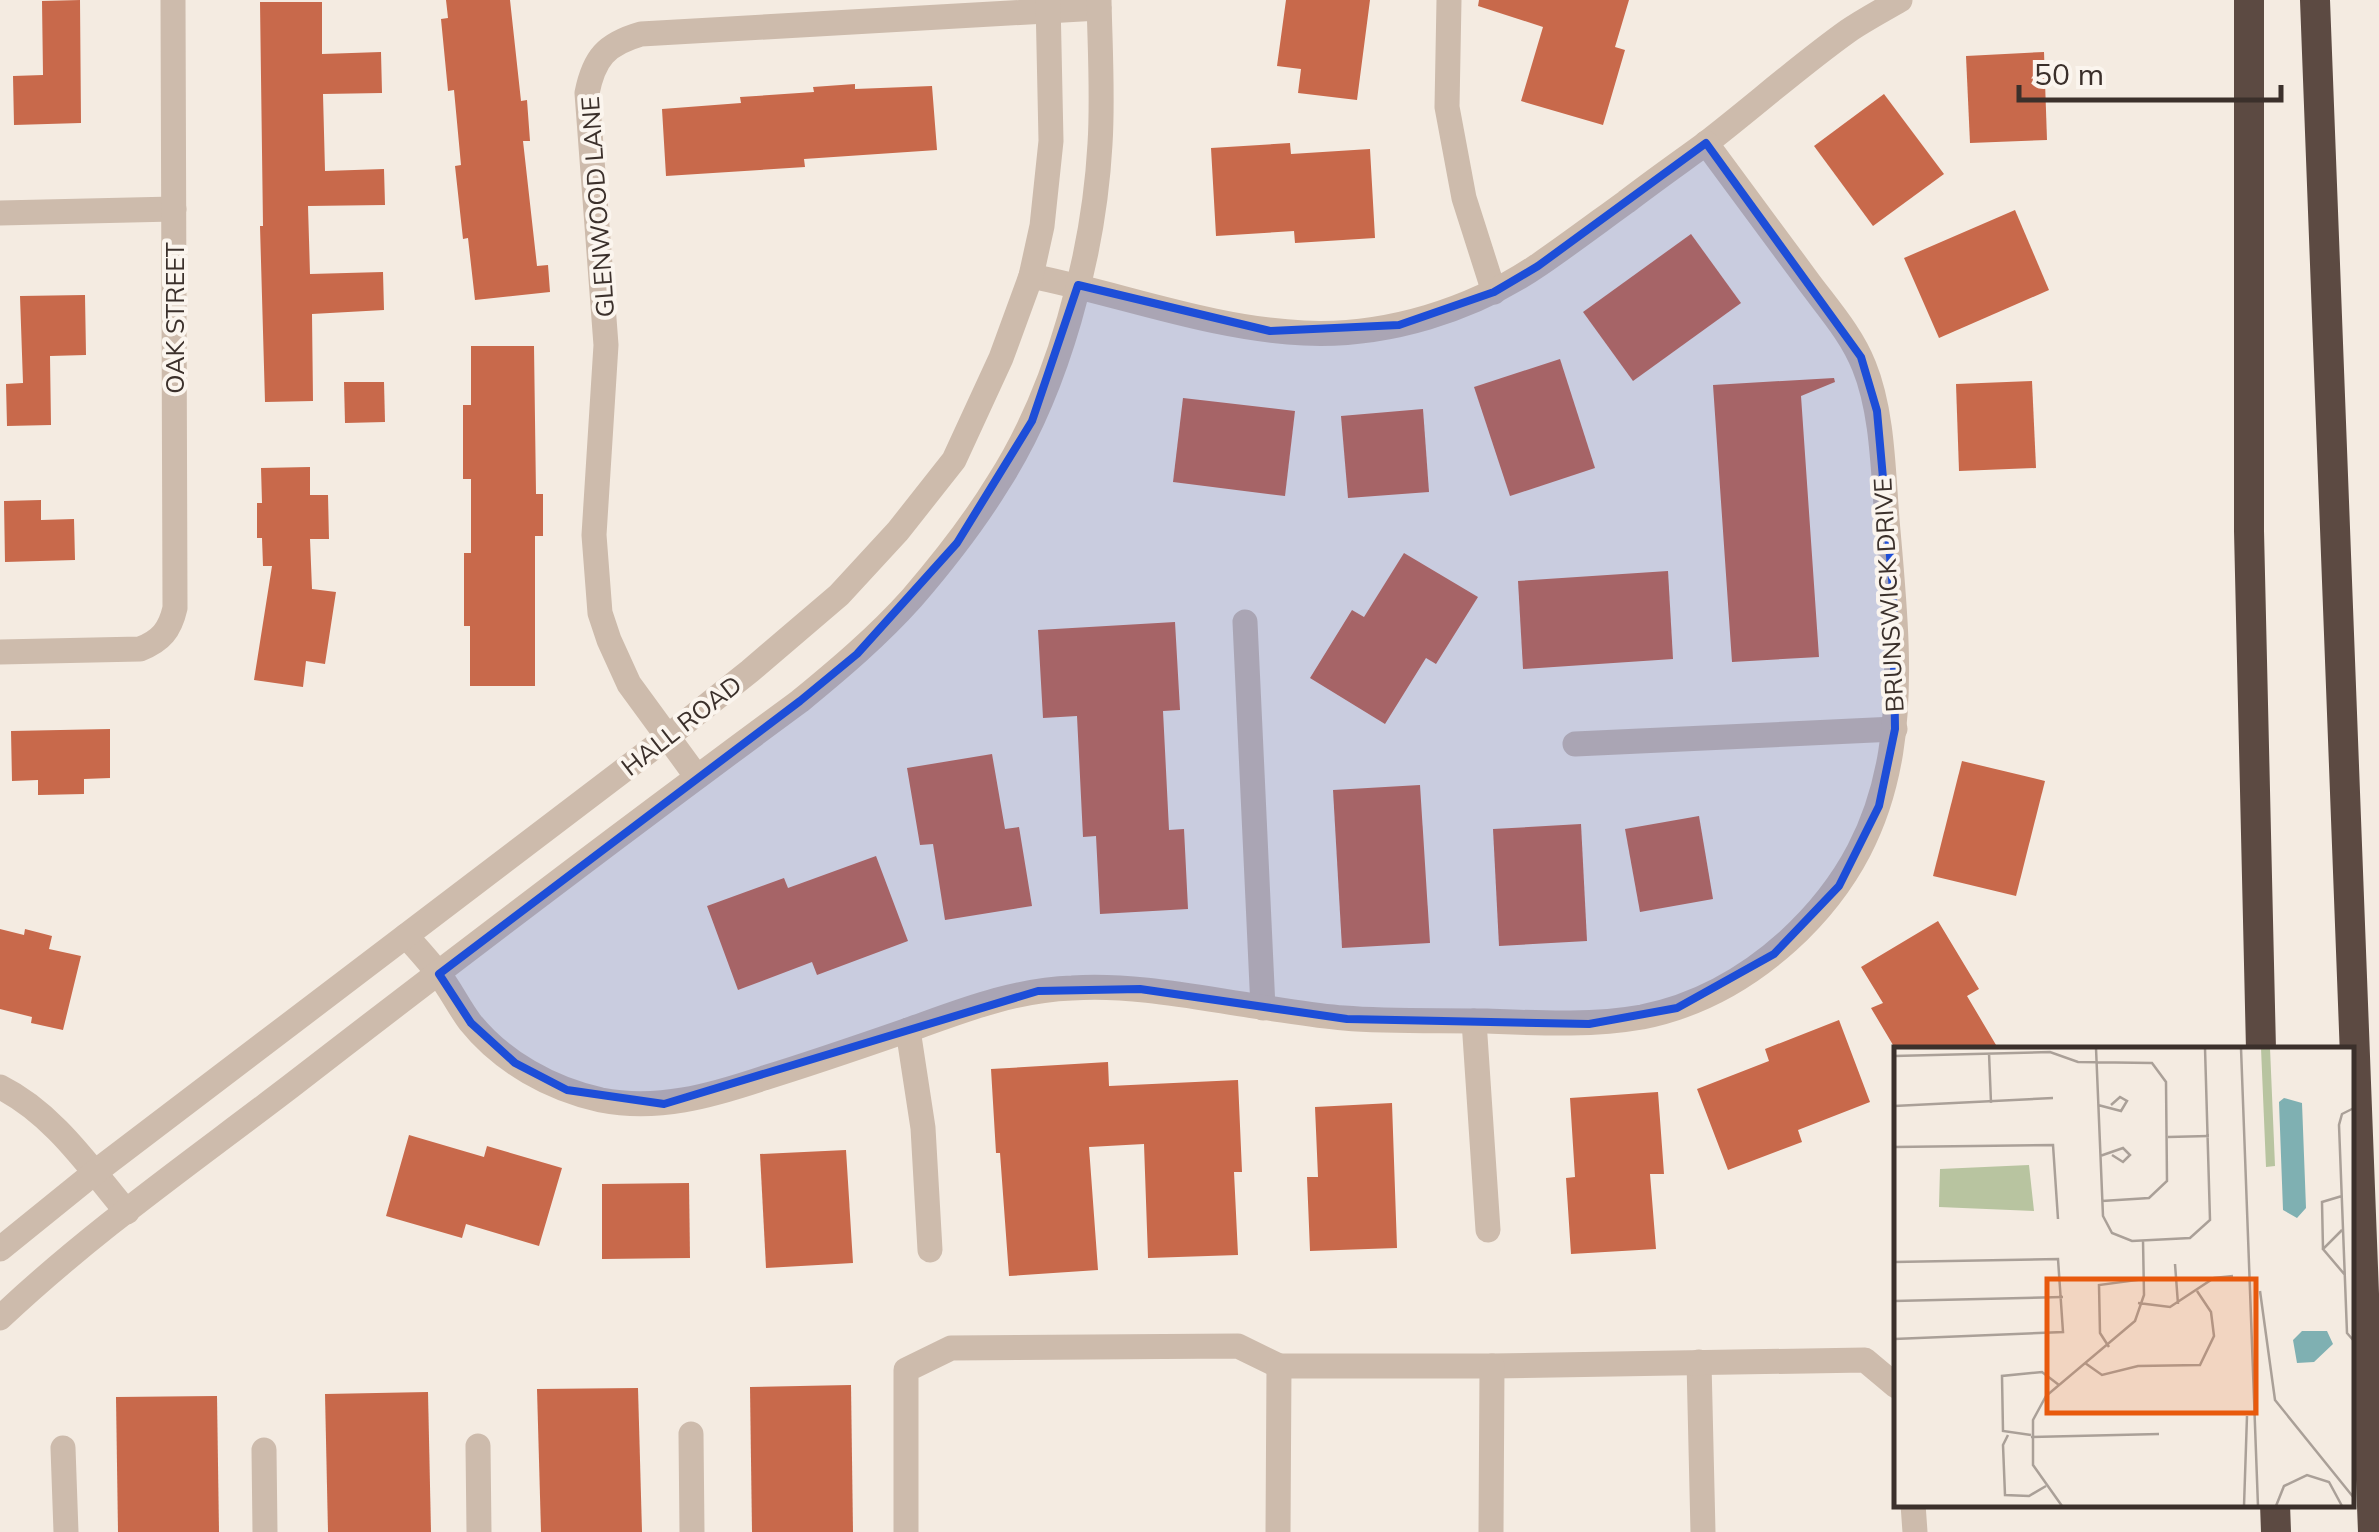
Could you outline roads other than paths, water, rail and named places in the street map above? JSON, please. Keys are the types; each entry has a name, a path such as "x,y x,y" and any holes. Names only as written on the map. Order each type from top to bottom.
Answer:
{"highway":[{"path":"2249,0 2249,530 2261,1047"},
{"path":"2315,0 2374,1532"},
{"path":"2275,1507 2276,1532"}],"street":[{"name":"OAK STREET","path":"0,652 140,649 153,644 172,622 173,0"},
{"path":"1449,0 1447,107 1464,198 1494,292"},
{"path":"1031,276 1234,325 1308,334 1399,325 1447,311 1494,292 1538,266 1706,144 1849,31 1900,0"},
{"name":"GLENWOOD LANE","path":"697,777 629,684 600,614 594,535 606,344 587,93 591,73 609,48 641,34 1099,4"},
{"name":"HALL ROAD","path":"0,1318 127,1212 800,701 857,654 957,544 1000,481 1032,421 1057,358 1078,285 1092,219 1101,142 1099,4"},
{"name":"HALL ROAD","path":"0,1248 666,738 839,595 898,531 954,460 1001,358 1031,276 1042,226 1051,141 1048,5"},
{"name":"BRUNSWICK DRIVE","path":"1263,1008 1347,1019 1589,1024 1644,1016 1692,1002 1737,980 1786,943 1839,886 1862,847 1888,774 1895,729 1893,590 1870,380 1849,336 1706,144"},
{"path":"0,213 174,209"},
{"path":"406,936 439,974 472,1023 515,1063 567,1090 624,1104 664,1104 703,1098 1000,998 1038,991 1076,987 1140,990 1263,1008 1245,622"},
{"path":"1576,744 1895,729"},
{"path":"1474,1021 1488,1230"},
{"path":"908,1030 923,1128 930,1250"},
{"path":"0,1087 22,1098 51,1122 127,1212"},
{"path":"906,1532 906,1370 951,1348 1238,1346 1278,1366 1865,1360 1894,1384"},
{"path":"1699,1362 1703,1532"},
{"path":"1278,1366 1278,1532"},
{"path":"1492,1366 1492,1532"},
{"path":"691,1434 692,1532"},
{"path":"478,1446 479,1532"},
{"path":"64,1448 66,1532"},
{"path":"264,1450 265,1532"},
{"path":"1913,1507 1915,1532"}]}
